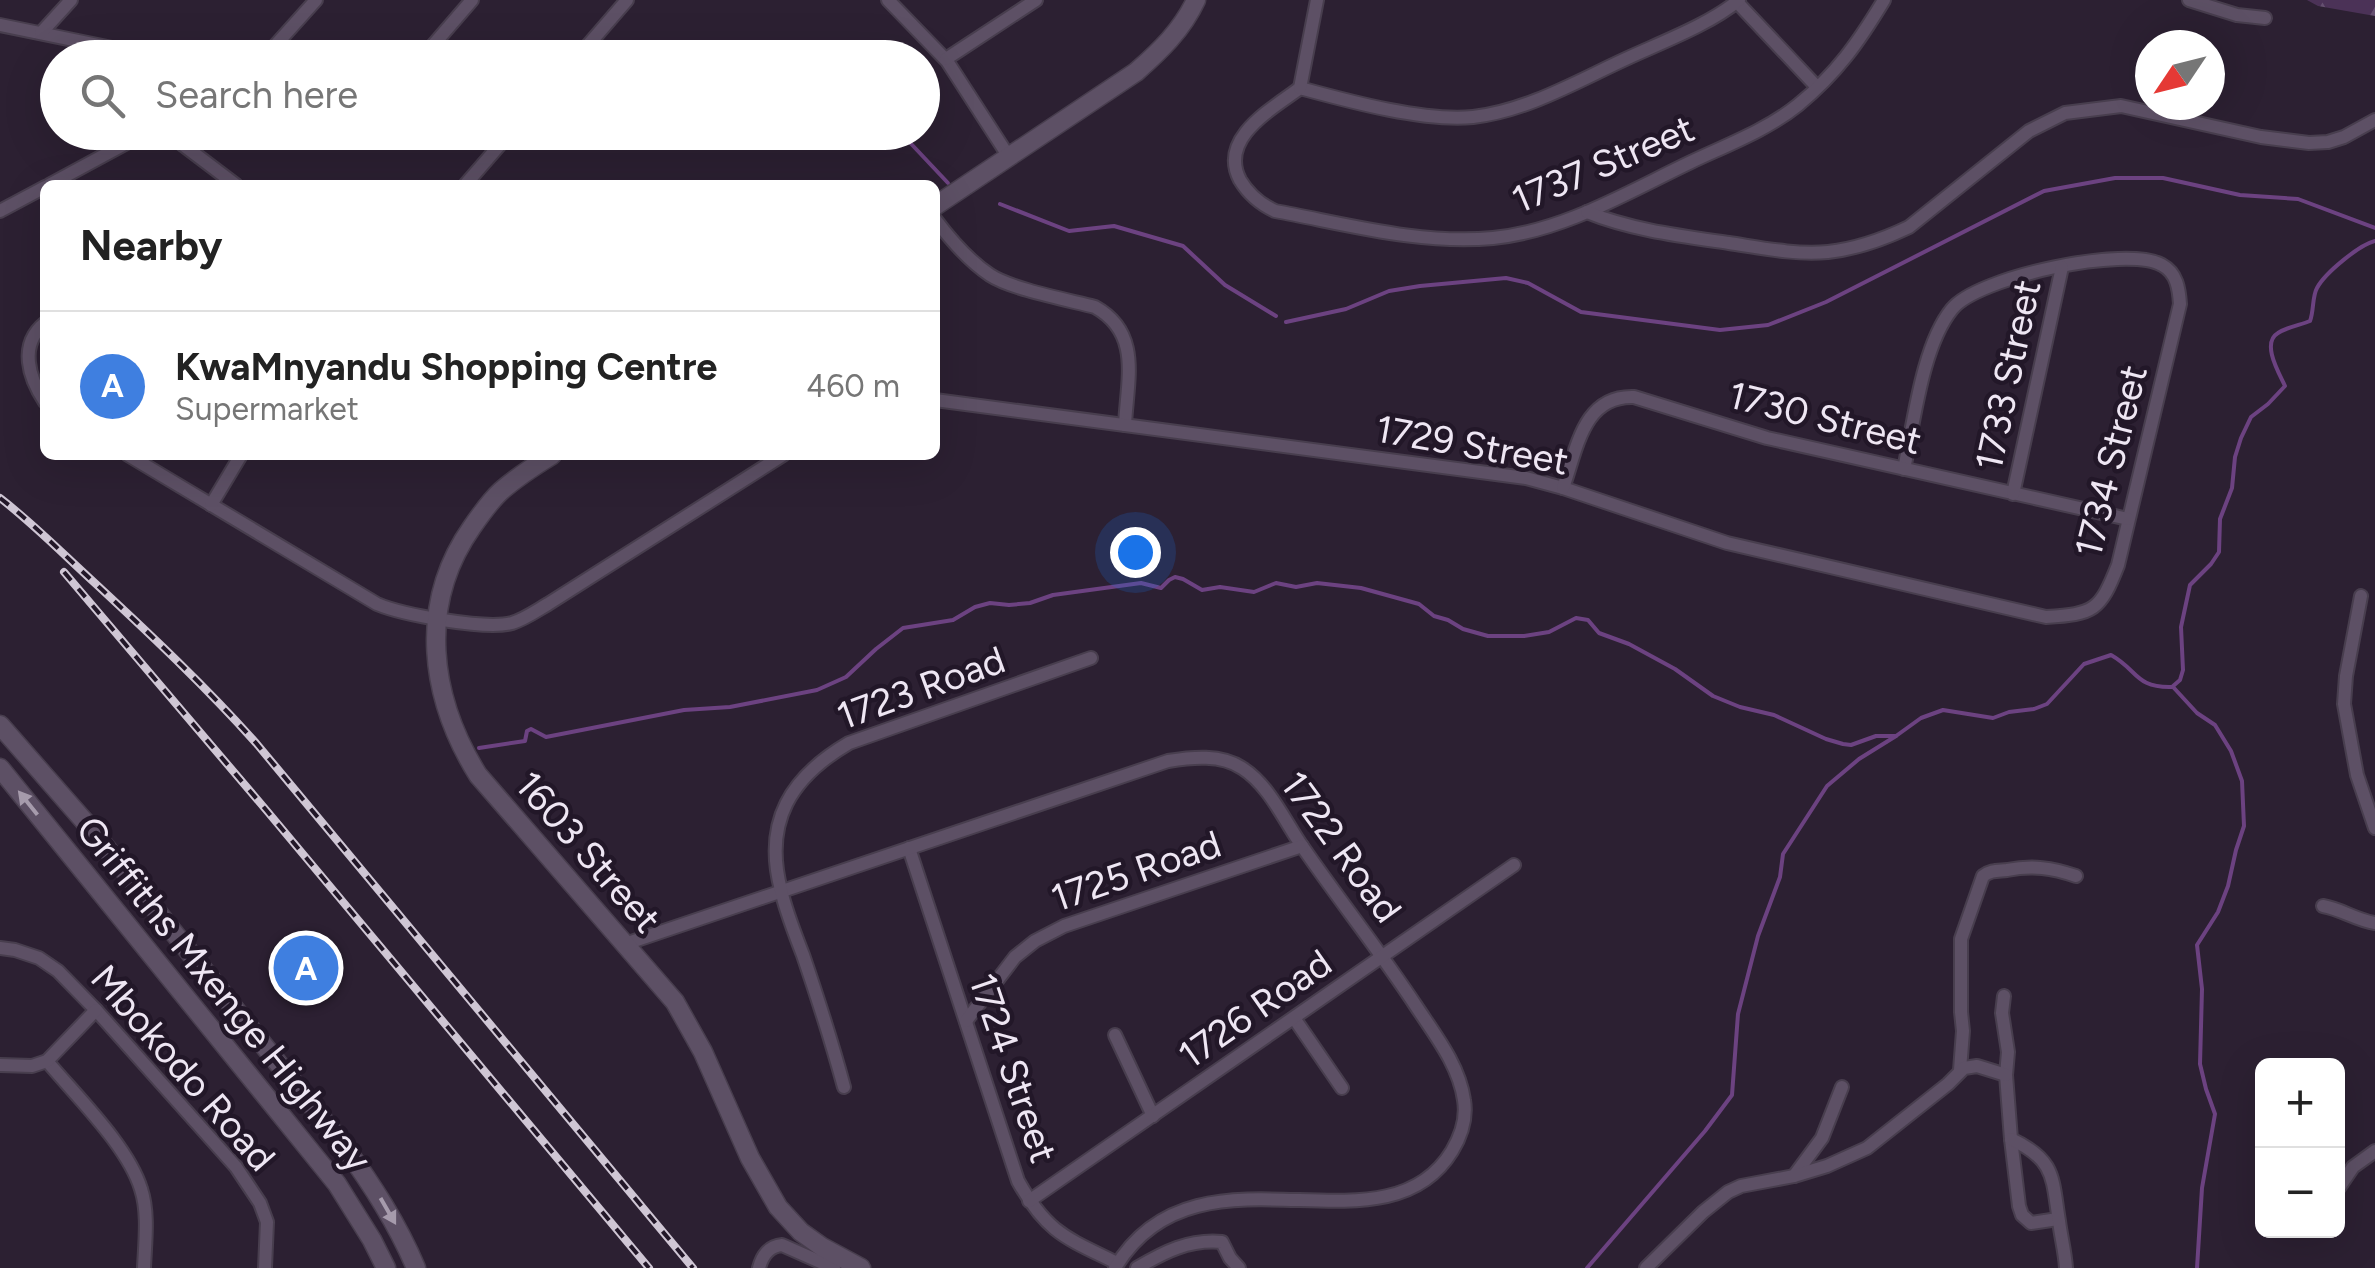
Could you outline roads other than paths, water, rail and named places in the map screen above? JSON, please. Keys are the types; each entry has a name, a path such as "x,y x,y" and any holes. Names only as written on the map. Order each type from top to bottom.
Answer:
{"street":[{"path":"41,33 71,0"},
{"path":"280,40 316,0"},
{"path":"438,40 472,0"},
{"path":"593,40 627,0"},
{"path":"888,0 927,40"},
{"path":"946,60 1036,0"},
{"path":"940,203 1136,72 1180,28 1196,0"},
{"path":"1317,0 1300,88 1443,118 1476,117 1540,98 1683,32 1737,1 1817,87"},
{"name":"1737 Street","path":"1300,88 1256,122 1238,146 1238,176 1259,203 1276,211 1405,234 1492,238 1528,232 1586,212 1763,128 1796,106 1850,53 1884,0"},
{"path":"2189,0 2236,15 2265,18"},
{"path":"0,25 75,40"},
{"path":"940,54 1009,157"},
{"path":"1586,212 1609,221 1696,238 1794,253 1829,252 1909,228 2029,132 2066,113 2121,106 2308,144 2344,138 2375,120"},
{"path":"58,180 114,150"},
{"path":"190,150 229,180"},
{"path":"469,180 496,150"},
{"path":"0,211 40,190"},
{"path":"940,225 991,276 1094,307 1115,322 1122,330 1129,356 1125,425"},
{"name":"1734 Street","path":"2046,617 2084,613 2100,602 2108,590 2118,565 2180,304 2174,276 2160,264 2120,257 2062,268"},
{"path":"1904,469 1928,357 1955,304 1989,284 2062,268"},
{"name":"1733 Street","path":"2014,494 2062,268"},
{"path":"40,326 30,345 28,363 40,395"},
{"name":"1730 Street","path":"1564,488 1590,416 1607,400 1621,396 1768,438 2128,519"},
{"name":"1729 Street","path":"940,401 1526,478 1727,543 2046,617"},
{"path":"136,460 377,604 393,611 498,626 516,622 548,604 774,460"},
{"path":"212,505 238,460"},
{"name":"1603 Street","path":"544,460 498,493 465,537 441,590 436,655 451,724 478,775 660,983 688,1022 750,1158 778,1207 822,1247 861,1268"},
{"path":"2361,596 2344,704 2357,775 2375,828"},
{"name":"1723 Road","path":"844,1087 781,890 776,863 777,829 791,794 826,756 849,743 1092,658"},
{"name":"Griffiths Mxenge Highway","path":"0,725 92,830 344,1146 402,1234 416,1268"},
{"name":"1722 Road","path":"625,944 1168,761 1213,758 1232,763 1252,776 1383,956 1452,1064 1464,1099 1462,1132 1444,1163 1418,1186 1387,1197 1234,1200 1191,1206 1152,1226 1116,1266"},
{"name":"Griffiths Mxenge Highway","path":"0,768 337,1184 386,1268"},
{"name":"1725 Road","path":"966,1021 1015,957 1049,933 1302,846"},
{"name":"1724 Street","path":"909,848 1018,1180 1040,1216 1064,1236 1116,1266"},
{"name":"1726 Road","path":"1030,1202 1514,864"},
{"path":"1960,1070 1961,939 1983,876 1990,871 2024,866 2046,867 2076,876"},
{"path":"2323,906 2375,923"},
{"name":"Mbokodo Road","path":"0,948 40,958 58,971 250,1186 267,1222 266,1268"},
{"path":"2004,996 2010,1139 2022,1215 2031,1223 2058,1219"},
{"path":"0,1065 32,1066 47,1061 96,1010"},
{"path":"1294,1018 1342,1088"},
{"path":"1115,1035 1153,1116"},
{"path":"47,1061 133,1168 142,1191 145,1215 144,1268"},
{"path":"1646,1268 1728,1192 1827,1166 1867,1148 1968,1066 2006,1075"},
{"path":"1794,1176 1822,1138 1842,1087"},
{"path":"2010,1139 2040,1157 2054,1182 2066,1268"},
{"path":"2345,1179 2353,1167 2375,1151"},
{"path":"1136,1268 1180,1246 1203,1240 1222,1242 1239,1268"},
{"path":"759,1268 767,1252 782,1245 834,1268"}],"waterway":[{"path":"917,150 948,183"},
{"path":"1286,322 1346,309 1389,291 1506,278 1528,283 1581,312 1720,330 1768,325 1826,302 2044,191 2115,178 2163,178 2240,195 2298,199 2375,228"},
{"path":"1000,204 1069,231 1114,226 1183,246 1225,285 1276,316"},
{"path":"479,748 525,741 531,729 546,737 684,710 730,707 817,690 846,677 903,628 953,620 990,603 1030,603 1053,595 1141,583 1161,588 1175,577 1202,590 1220,587 1254,592 1276,583 1361,588 1419,604 1434,616 1488,636 1524,636 1549,632 1576,618 1588,620 1599,633 1675,669 1713,696 1851,745 1876,736 1896,736 1921,718 1943,710 1993,718 2034,709 2047,704 2084,664 2111,655 2151,685 2172,687 2183,670 2181,627 2190,585 2219,552 2220,519 2232,488 2241,438 2251,417 2285,386 2271,351 2273,338 2285,329 2310,321 2315,292 2321,282 2352,254 2375,241"},
{"path":"2174,688 2197,713 2215,725 2231,751 2242,781 2244,826 2218,912 2197,945 2202,989 2200,1064 2215,1114 2202,1188 2197,1268"},
{"path":"1587,1268 1732,1095 1738,1014 1758,936 1780,877 1783,854 1827,786 1859,759 1896,736"}],"railway":[{"path":"0,498 158,643 256,743 693,1268"},
{"path":"64,572 649,1268"}],"place":[{"name":"KwaMnyandu Shopping Centre","path":"306,968"}]}
